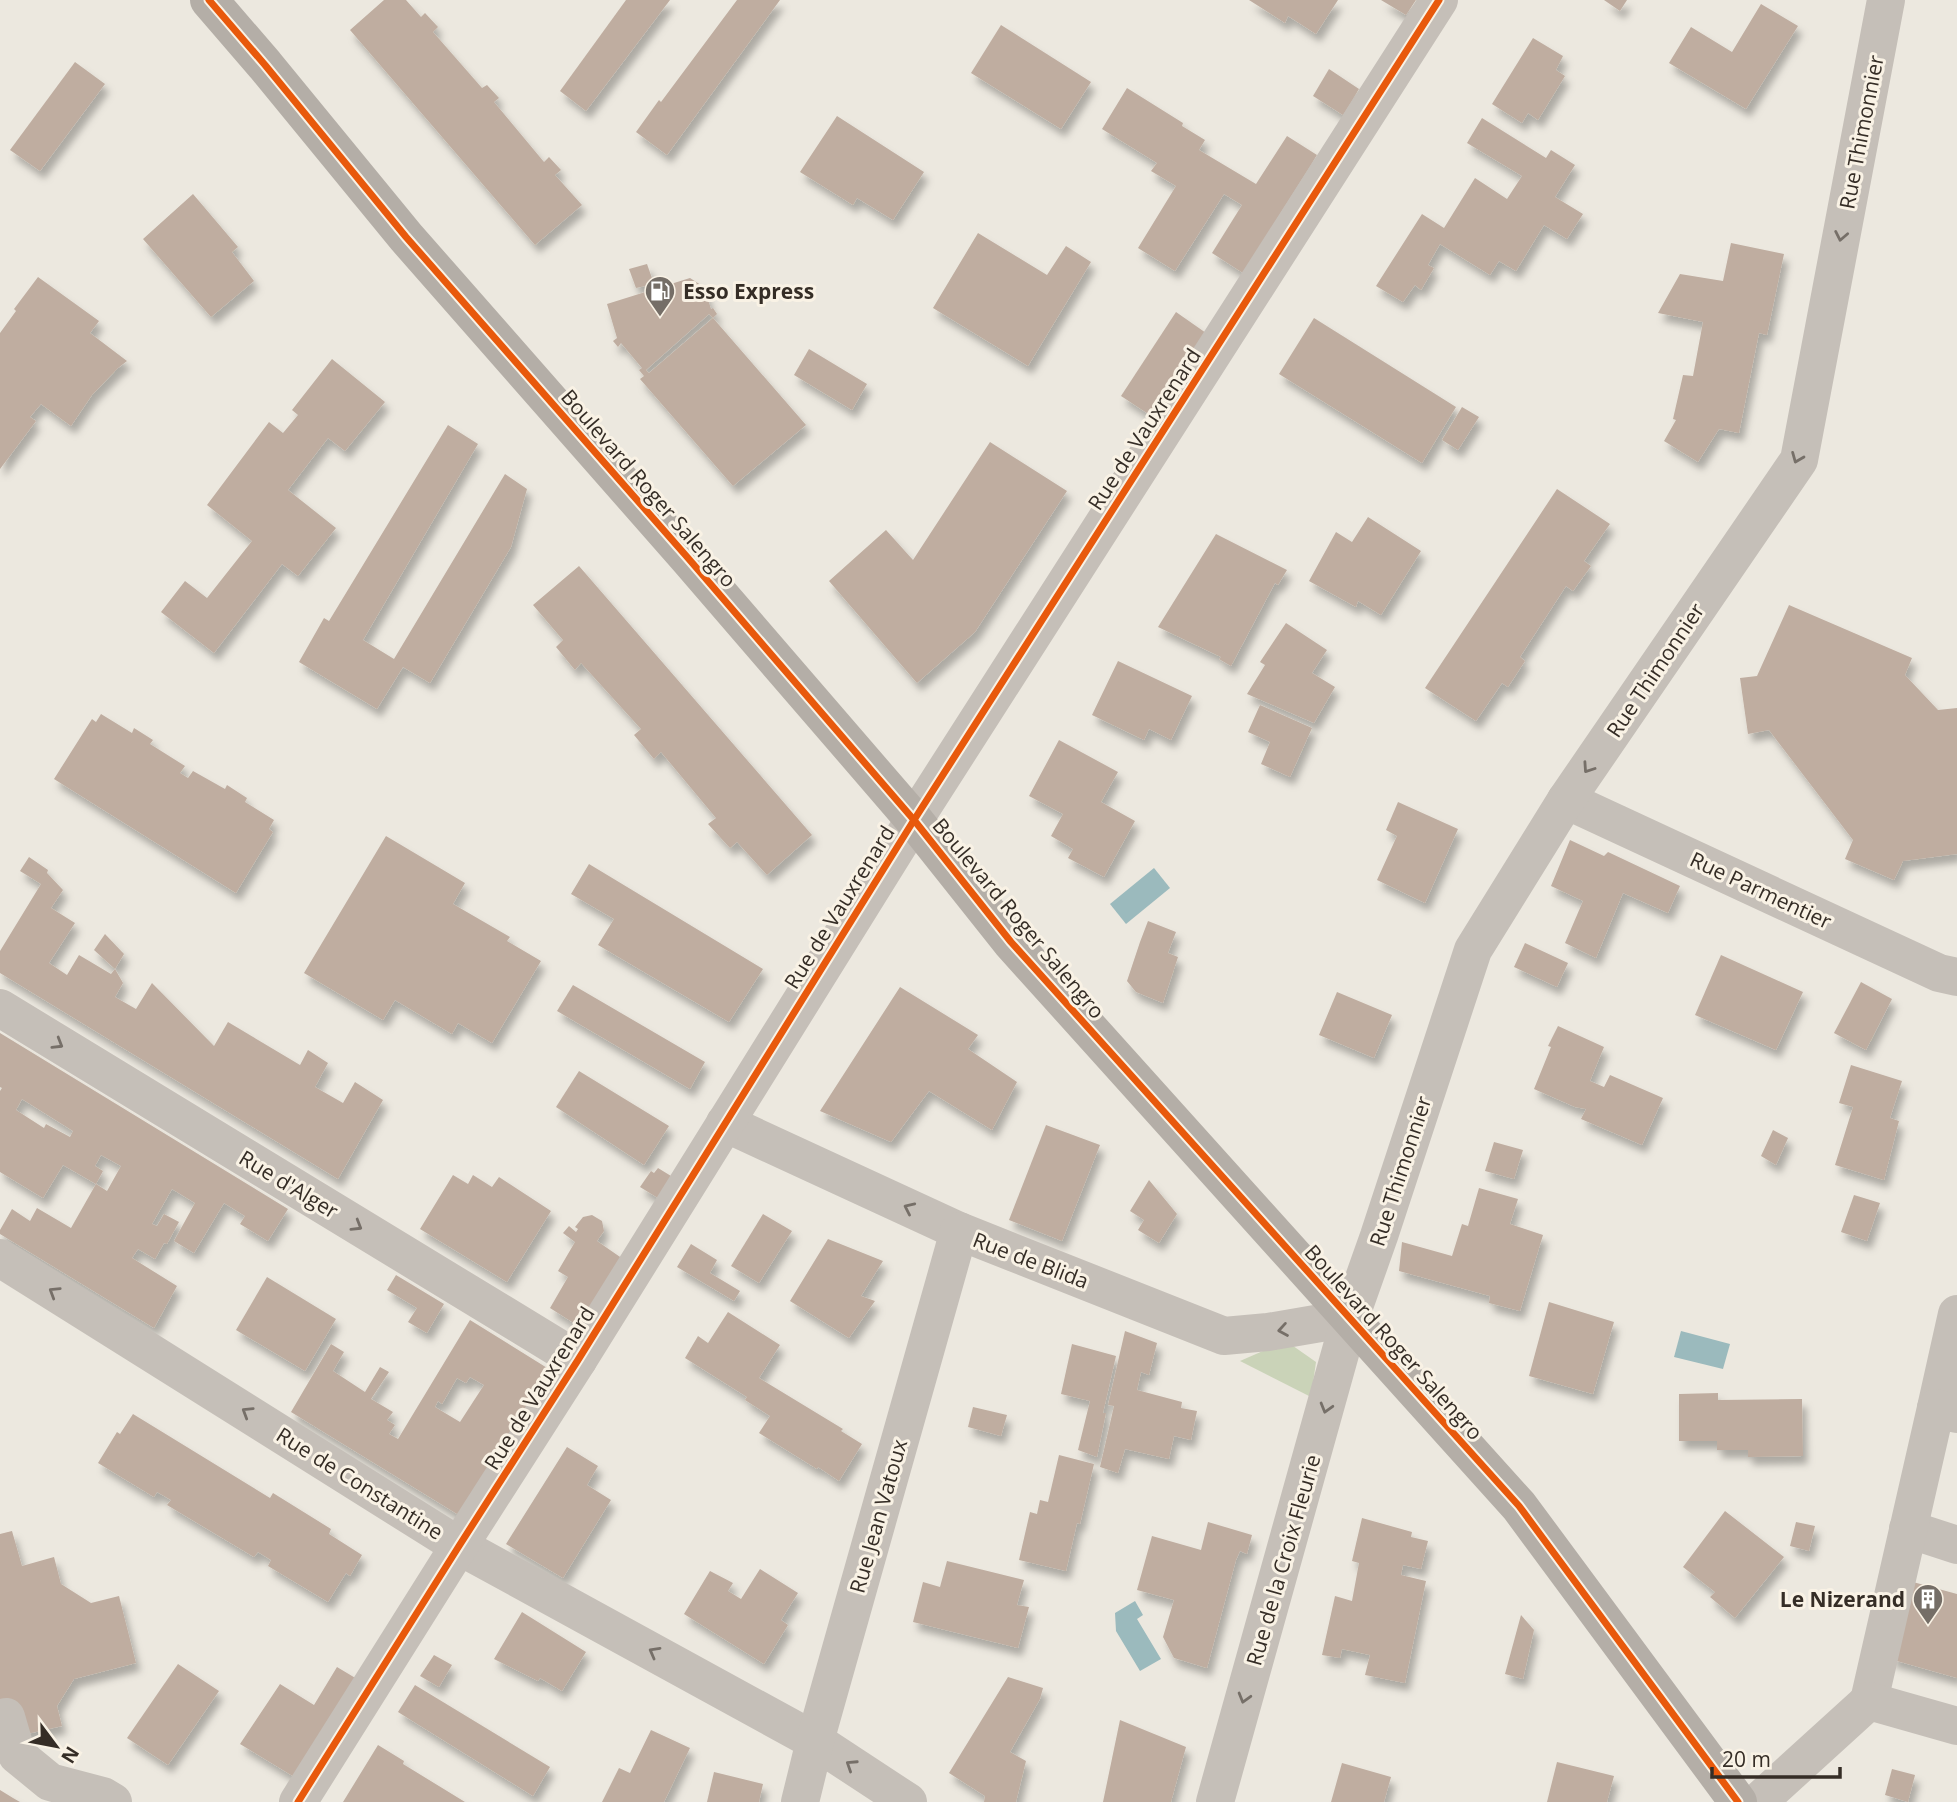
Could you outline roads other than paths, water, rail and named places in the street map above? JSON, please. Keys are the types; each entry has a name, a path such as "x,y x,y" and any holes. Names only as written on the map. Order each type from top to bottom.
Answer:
{"main road":[{"name":"Boulevard Roger Salengro","path":"209,0 406,237 914,820 1011,942 1519,1506 1738,1802"}],"street":[{"name":"Rue de Vauxrenard","path":"298,1802 578,1360 914,820 1439,0"},
{"name":"Rue Thimonnier","path":"1350,1318 1384,1223 1472,950 1566,800 1799,460 1886,0"},
{"name":"Rue Parmentier","path":"1566,800 1939,973 1957,977"},
{"name":"Rue d'Alger","path":"0,1008 578,1360"},
{"name":"Rue de Blida","path":"725,1123 959,1231 1224,1336 1268,1332 1350,1318"},
{"name":"Rue Jean Vatoux","path":"800,1802 959,1231"},
{"name":"Rue de Constantine","path":"0,1258 459,1546 815,1741 908,1802"},
{"path":"1758,1802 1868,1701 1908,1529 1946,1411 1957,1314"},
{"name":"Rue de la Croix Fleurie","path":"1215,1802 1350,1318"},
{"path":"1908,1529 1957,1545"},
{"path":"1868,1701 1957,1726"},
{"path":"6,1717 17,1755 50,1782 103,1796 113,1802"}],"water":[{"path":"1154,868 1170,888 1126,924 1110,904"},
{"path":"1681,1331 1730,1344 1723,1369 1674,1357"},
{"path":"1135,1601 1143,1615 1137,1619 1161,1659 1140,1671 1116,1631 1115,1613"}],"place":[{"name":"Esso Express","path":"660,318"},
{"name":"Le Nizerand","path":"1928,1626"}]}
